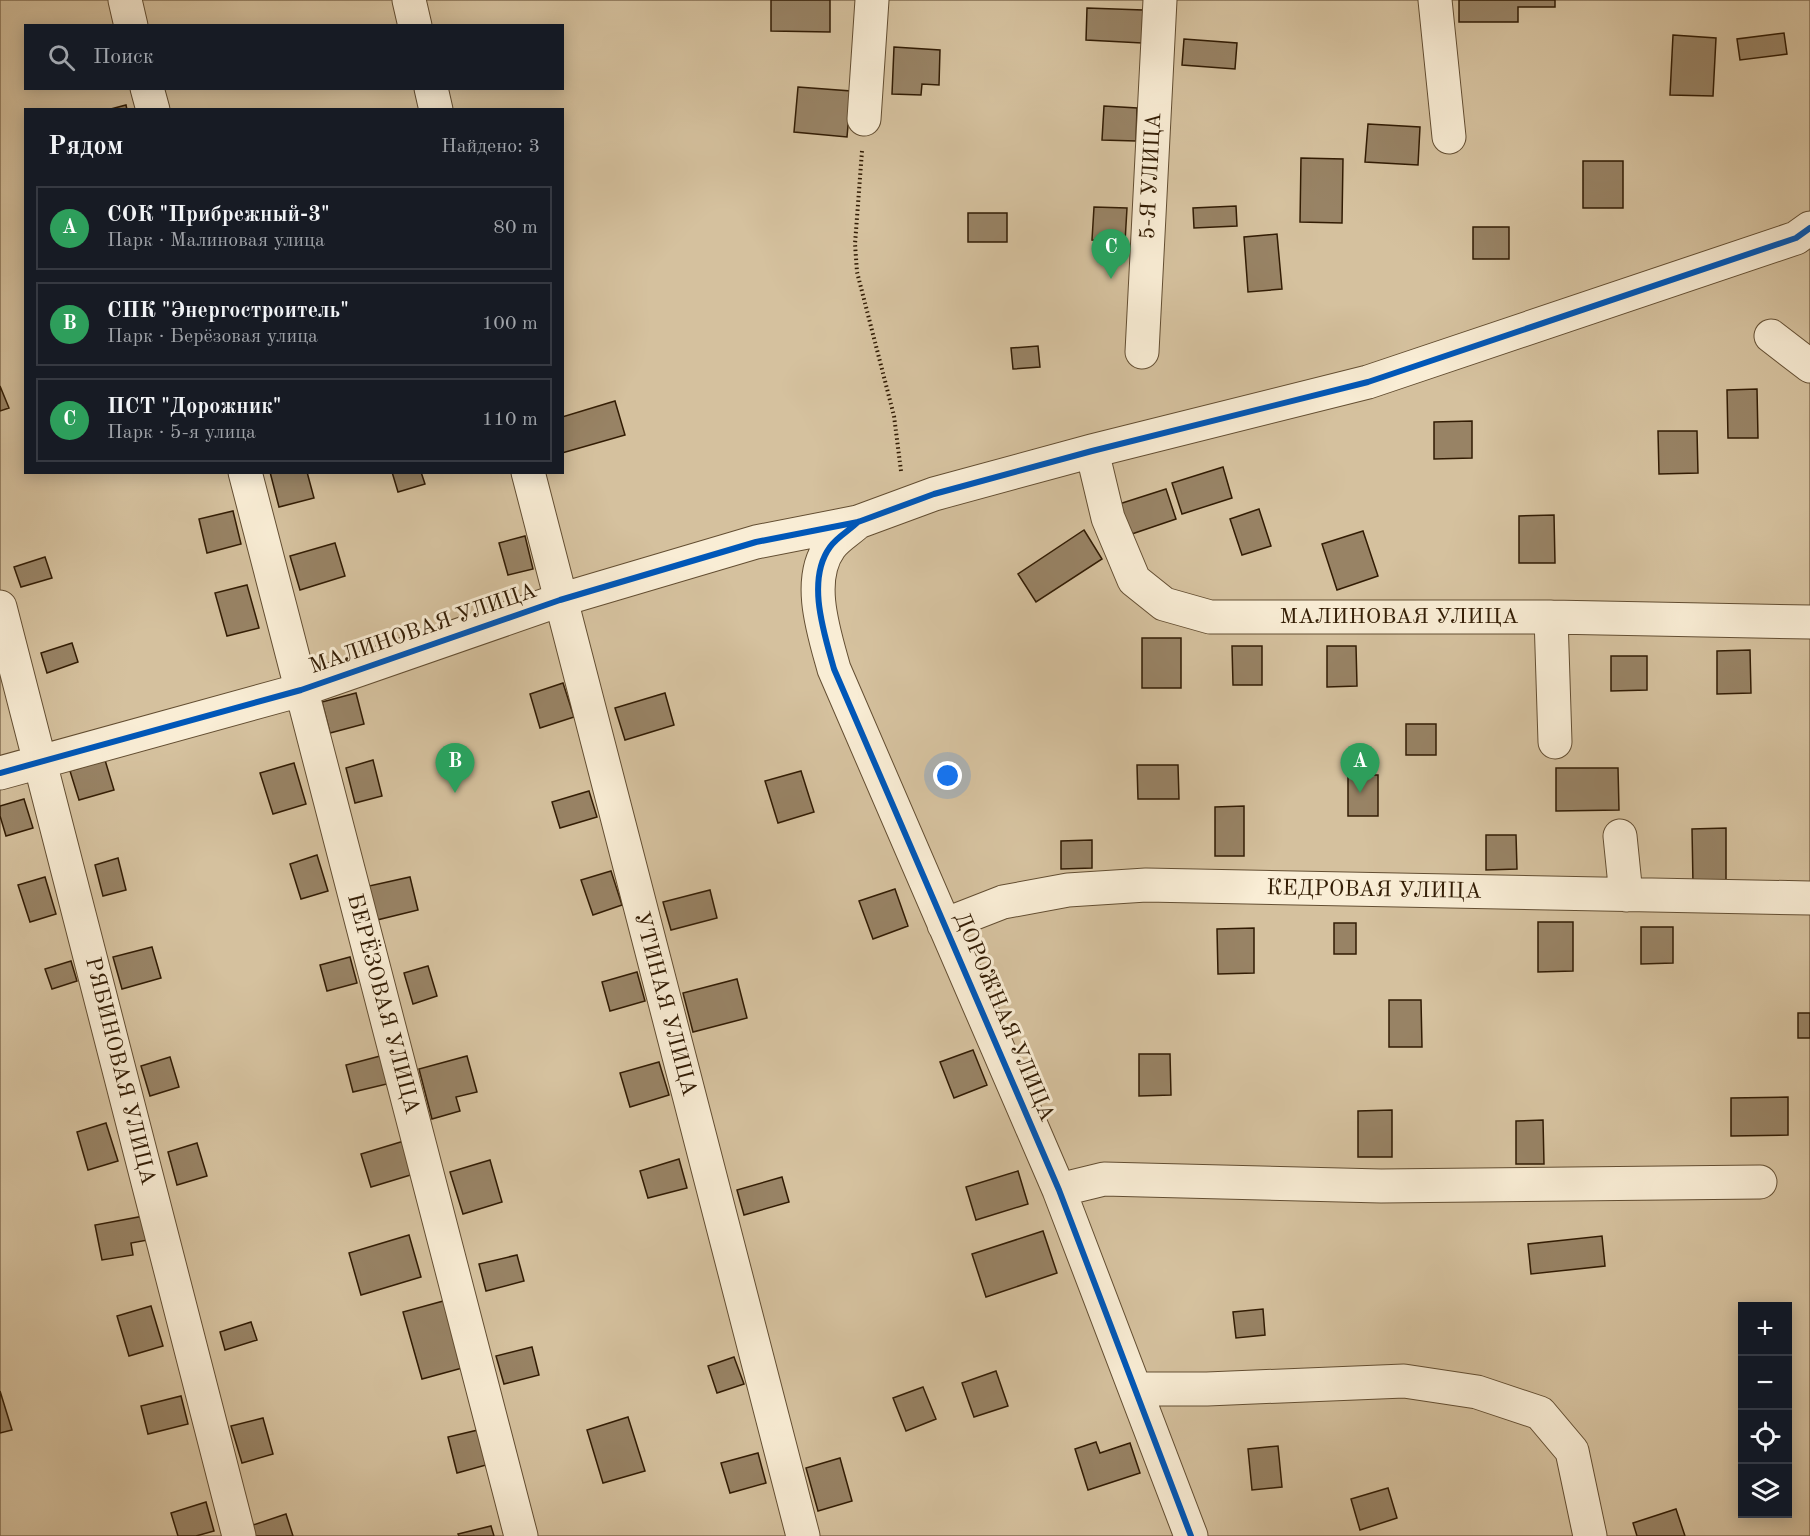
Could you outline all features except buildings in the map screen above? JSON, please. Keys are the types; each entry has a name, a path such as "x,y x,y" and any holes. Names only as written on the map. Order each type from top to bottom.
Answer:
{"street":[{"path":"125,0 131,24"},
{"path":"409,0 415,24"},
{"path":"864,119 872,0"},
{"name":"5-Я УЛИЦА","path":"1143,352 1160,0"},
{"path":"1435,0 1449,137"},
{"path":"148,90 152,108"},
{"path":"431,90 436,108"},
{"path":"858,522 934,494 1092,451 1368,382 1796,238 1810,228"},
{"path":"1771,336 1810,366"},
{"name":"МАЛИНОВАЯ УЛИЦА","path":"1092,451 1108,518 1134,580 1164,604 1210,617 1551,617 1810,622"},
{"name":"БЕРЁЗОВАЯ УЛИЦА","path":"246,474 521,1536"},
{"name":"УТИНАЯ УЛИЦА","path":"528,474 803,1536"},
{"name":"МАЛИНОВАЯ УЛИЦА","path":"0,773 301,690 560,600 756,542 858,522"},
{"name":"ДОРОЖНАЯ УЛИЦА","path":"858,522 830,547 820,570 818,599 823,629 834,669 1059,1190 1191,1536"},
{"name":"РЯБИНОВАЯ УЛИЦА","path":"0,607 239,1536"},
{"path":"1551,617 1555,742"},
{"path":"1620,836 1626,895"},
{"name":"КЕДРОВАЯ УЛИЦА","path":"944,925 1003,902 1068,890 1146,885 1810,898"},
{"path":"1059,1190 1104,1179 1381,1186 1760,1182"},
{"path":"1135,1389 1207,1389 1404,1381 1477,1392 1540,1413 1572,1451 1590,1536"}],"path":[{"path":"864,119 855,244 857,272 894,416 905,505"}],"shaded area":[{"path":"0,0 1810,0 1810,1536 0,1536"}],"cycle path":[{"path":"0,773 301,690 560,600 756,542 858,522 934,494 1092,451 1368,382 1796,238 1810,228"},
{"path":"858,522 830,547 819,575 819,607 834,669 1059,1190 1191,1536"}],"place":[{"name":"ПСТ \"Дорожник\"","path":"1111,279"},
{"name":"СПК \"Энергостроитель\"","path":"455,793"},
{"name":"СОК \"Прибрежный-3\"","path":"1360,793"}]}
